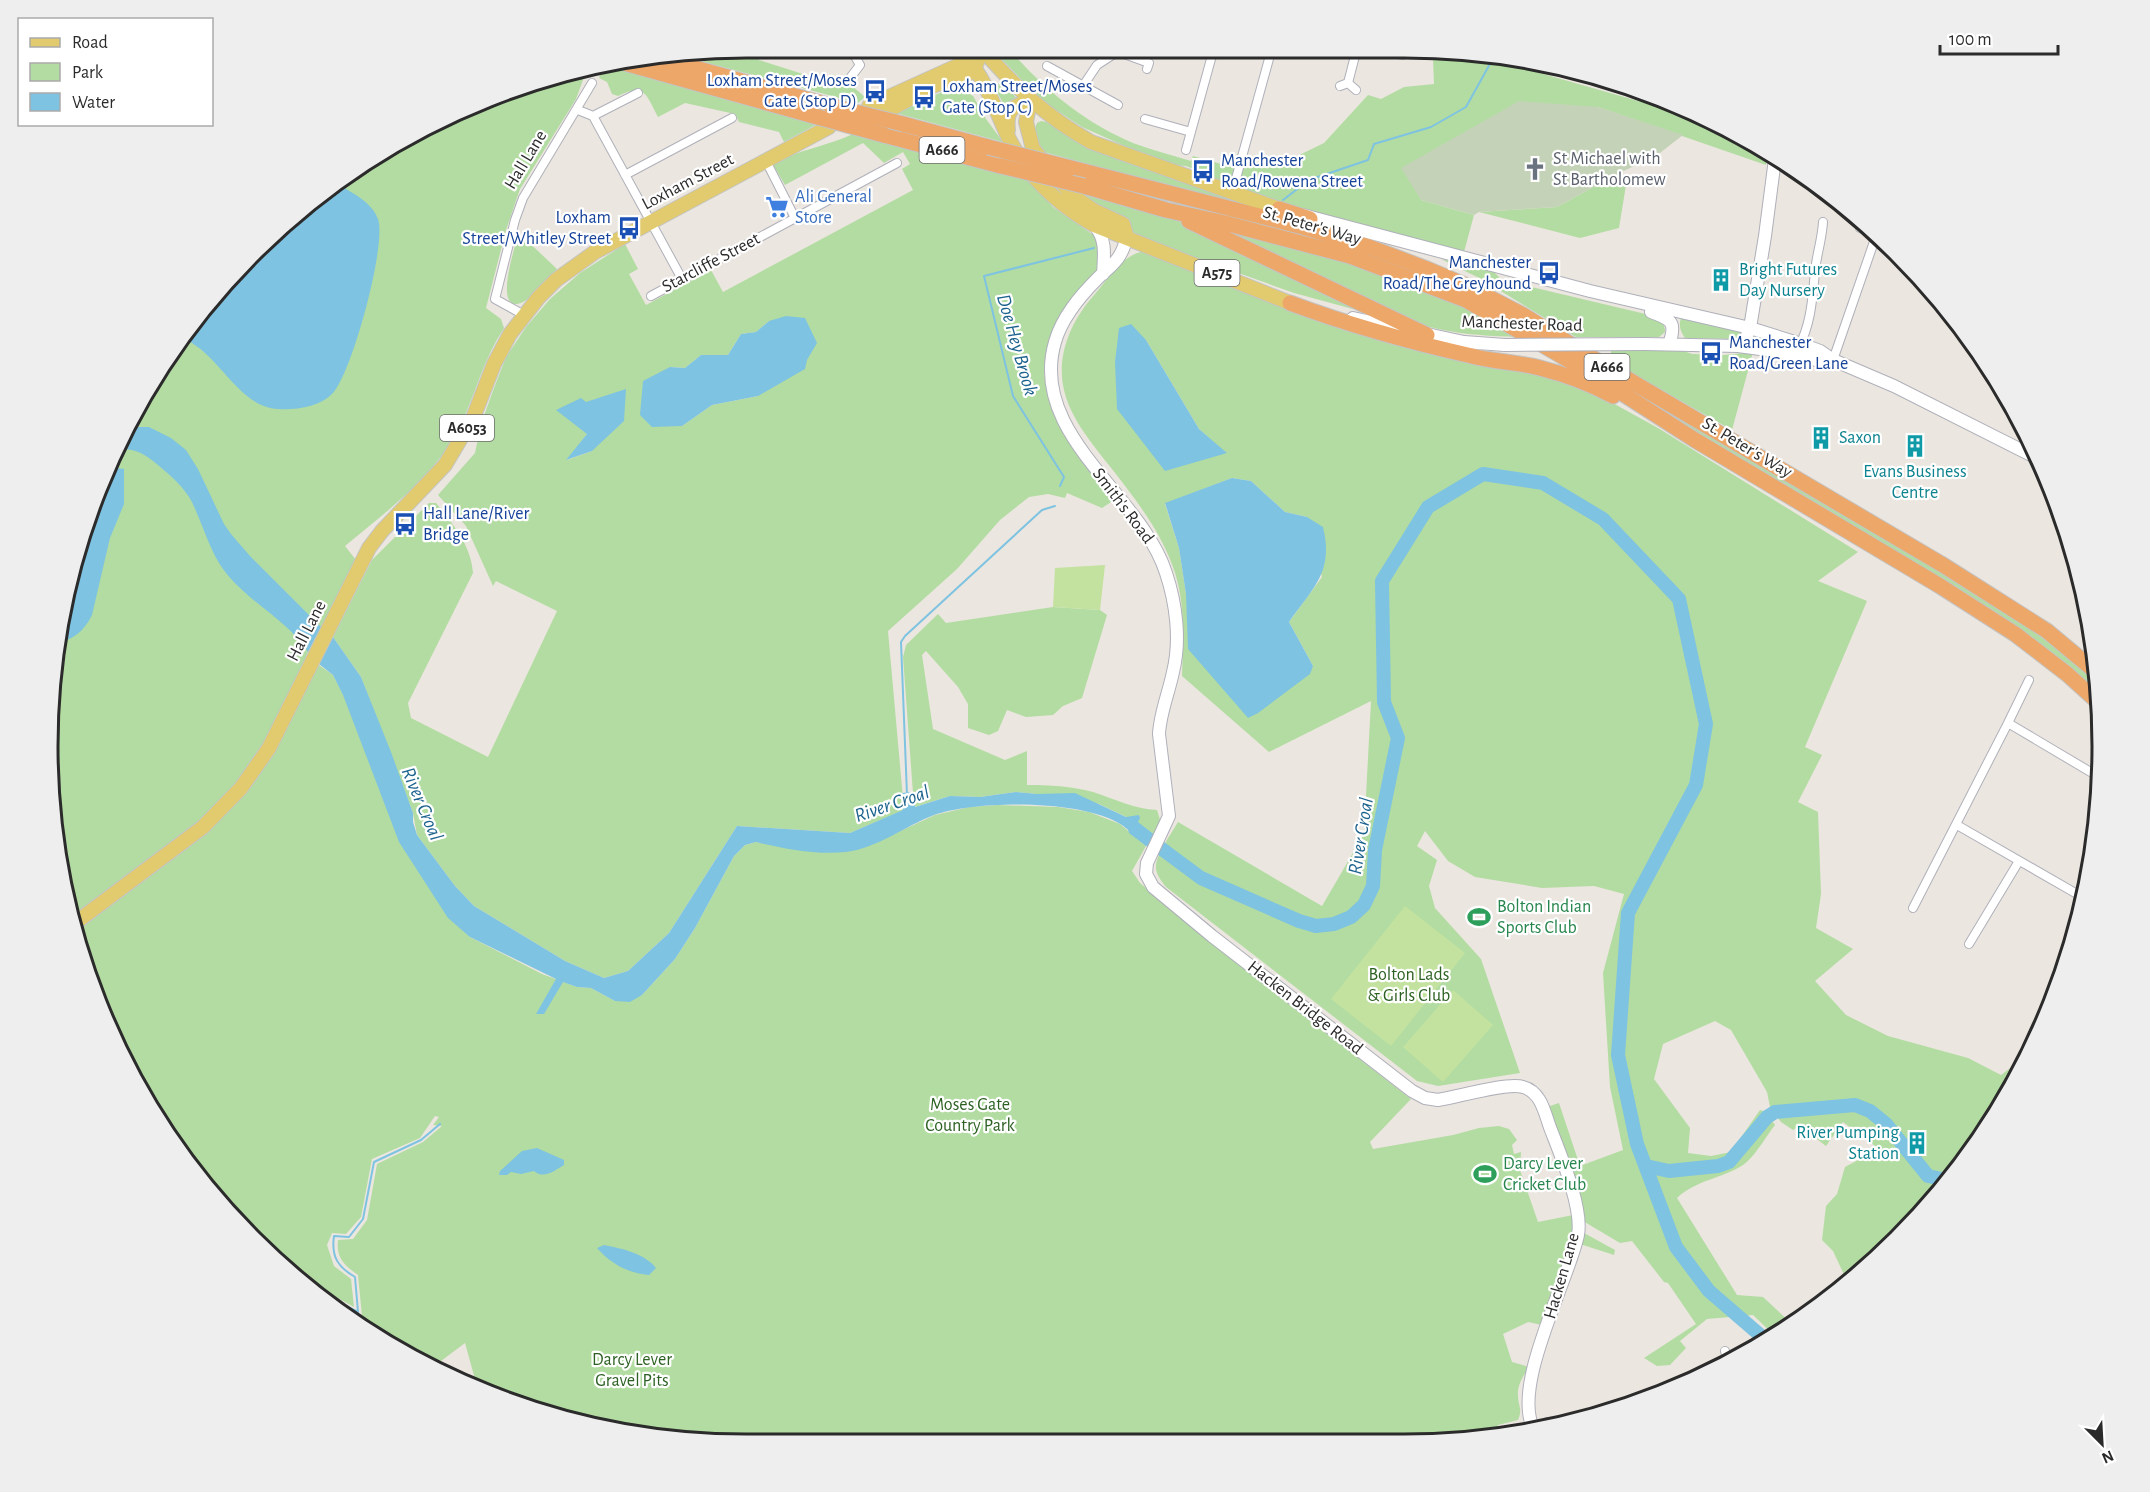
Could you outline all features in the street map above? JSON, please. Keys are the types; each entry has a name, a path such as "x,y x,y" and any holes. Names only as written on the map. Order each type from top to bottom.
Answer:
{"highway":[{"name":"St. Peter's Way","path":"675,62 831,106 1303,227 1427,268 1523,315 1943,565 2047,631 2087,664"},
{"name":"St. Peter's Way","path":"641,67 884,135 1350,256 1466,300 1589,372 1695,440 1940,586 2015,634 2089,694"},
{"path":"1279,209 1379,242 1454,272 1492,293 1523,315"},
{"path":"1167,210 1427,335"},
{"path":"1290,303 1335,320 1426,346 1485,360 1539,368 1562,375 1609,394 1695,440"},
{"path":"2047,631 2086,655"}],"main road":[{"path":"911,87 949,58"},
{"path":"869,106 976,58"},
{"path":"886,111 948,80 964,76 977,58"},
{"name":"Manchester Road","path":"978,58 982,80 1009,138 1039,183 1072,212 1094,225 1290,303"},
{"name":"Manchester Road","path":"979,58 1065,128 1091,142 1279,209"},
{"path":"948,80 958,80 978,90 1002,120"},
{"path":"1009,138 1009,114 1014,107 1030,101"},
{"name":"A575","path":"1030,101 1026,122 1034,149 1065,190 1093,210 1123,224 1127,238"},
{"name":"Loxham Street","path":"595,252 766,161 835,129"},
{"name":"Hall Lane","path":"81,919 203,827 241,788 269,748 308,666 369,549 382,531 445,465 473,418 498,357 524,315 556,280 595,252"}],"street":[{"path":"850,78 860,65 856,58"},
{"path":"1083,86 1097,65 1106,58"},
{"path":"1136,58 1149,63 1147,69"},
{"path":"1186,150 1211,58"},
{"path":"1232,193 1269,58"},
{"path":"1353,58 1344,85 1356,90"},
{"path":"1047,66 1062,70 1083,86 1118,105"},
{"name":"Hall Lane","path":"524,315 495,299 515,220 523,198 578,110 592,83"},
{"path":"593,116 638,93"},
{"path":"578,110 593,116 682,279"},
{"path":"625,175 732,118"},
{"path":"1145,118 1191,132"},
{"path":"766,161 795,218"},
{"name":"Starcliffe Street","path":"651,296 897,163"},
{"path":"1738,346 1745,340 1750,328 1766,236 1774,167"},
{"name":"Manchester Road","path":"1279,209 1590,291 1750,328"},
{"path":"1750,328 1762,340 1799,349 1811,314 1818,234 1823,222"},
{"path":"1094,225 1101,234 1104,248 1103,274"},
{"name":"Smith's Road","path":"1120,256 1127,238"},
{"path":"1833,360 1873,244"},
{"name":"Smith's Road","path":"1144,245 1120,256 1081,296 1065,320 1055,341 1052,363 1054,389 1060,412 1072,436 1140,524 1155,548 1165,570 1172,597 1176,621 1175,664 1159,734 1170,810 1165,829"},
{"path":"1590,291 1668,319 1674,329 1669,344"},
{"name":"Manchester Road","path":"1290,303 1464,342 1505,345 1669,344 1799,349 1816,360 1833,360 1894,386 2025,452"},
{"path":"1727,323 1743,317 1752,310"},
{"path":"1912,908 1957,825 2029,680"},
{"path":"2008,723 2091,772"},
{"path":"1957,825 2075,893"},
{"name":"Hacken Bridge Road","path":"1165,829 1147,863 1147,878 1155,889 1412,1091 1425,1098 1438,1100 1510,1086 1530,1090"},
{"path":"1969,944 2019,861"},
{"name":"Hacken Lane","path":"1530,1090 1542,1105 1563,1159 1575,1198 1578,1234 1535,1364 1529,1390 1530,1421"}],"green space":[{"path":"758,58 841,86 845,80 865,97 858,103 698,60"},
{"path":"1001,58 1018,58 1043,84 1071,107 1101,127 1133,143 1191,161 1193,156 1235,168 1229,187 1199,171 1147,156 1082,127 1041,100"},
{"path":"1433,59 1494,64 1532,71 1667,111 1708,129 1766,162 1766,165 1598,107 1421,200 1474,215 1464,252 1342,222 1237,189 1244,164 1281,164 1324,143 1368,95 1381,99 1404,87 1434,84"},
{"path":"625,70 817,124 784,142 779,132 739,122 735,114 685,103 658,117 644,93 634,91 618,96 612,94 607,82 599,78 600,75"},
{"name":"Moses Gate Country Park","path":"584,78 576,99 520,189 506,230 486,308 501,319 504,328 486,363 461,424 439,460 425,476 345,546 356,560 306,656 333,675 470,937 542,974 577,987 591,988 615,1001 642,995 675,959 695,928 734,856 745,845 756,842 819,852 870,845 935,815 969,807 997,805 1058,807 1089,812 1120,824 1146,846 1132,871 1140,883 1411,1099 1370,1142 1373,1149 1453,1135 1479,1128 1499,1126 1509,1129 1517,1140 1512,1145 1514,1154 1521,1152 1520,1170 1538,1222 1573,1215 1573,1234 1542,1325 1528,1322 1503,1334 1512,1362 1529,1367 1521,1380 1518,1391 1520,1410 1518,1420 1494,1428 1404,1434 746,1434 656,1428 568,1410 525,1397 474,1377 465,1343 440,1362 360,1315 362,1316 358,1275 342,1260 338,1252 338,1240 353,1239 367,1220 377,1164 423,1142 442,1126 433,1125 439,1117 435,1116 420,1138 372,1159 361,1217 346,1234 332,1233 327,1245 334,1266 351,1279 354,1307 327,1291 268,1239 229,1199 201,1165 174,1128 151,1090 129,1050 111,1009 82,924 64,836 58,746 64,656 82,568 111,483 129,442 151,402 174,364 201,327 260,260 327,201 364,174 402,151 442,129 483,111 525,95"},
{"path":"1003,82 1017,99 1005,107 994,86"},
{"path":"955,86 973,96 1003,142 896,113"},
{"path":"1519,101 1598,107 1683,135 1656,156 1617,174 1557,207 1479,212 1474,215 1421,200 1401,168"},
{"path":"1041,121 1087,146 1354,236 1044,152 1035,135 1037,123"},
{"path":"853,134 1028,180 1053,207 1095,236 1101,249 1098,270 1082,285 1059,316 1048,342 1044,374 1050,403 1064,432 1114,500 1102,508 1067,493 1065,498 1048,494 1029,497 1000,520 957,569 888,631 904,810 850,833 737,826 669,933 628,971 604,978 565,961 474,906 455,886 417,835 413,813 361,677 333,637 372,560 429,503 436,503 465,544 473,573 408,703 411,718 488,757 557,611 496,581 493,586 466,526 438,495 475,453 481,424 506,357 526,327 550,299 580,273 625,244 638,269 629,274 646,305 711,270 723,292 913,190 902,169 910,164 903,152 884,163 863,143 785,185 772,163","holes":["769,321 758,396 712,405 682,426 670,367 685,368 701,355 728,355 741,334 756,332","586,402 592,451 567,460 587,434"]},
{"path":"1617,174 1626,185 1619,228 1580,238 1479,212 1557,207"},
{"path":"1073,192 1174,219 1375,315 1294,293 1132,235 1128,223"},
{"path":"1206,222 1324,254 1438,294 1522,337 1464,333 1408,320"},
{"path":"519,233 557,269 527,300 514,304 508,299 507,289"},
{"name":"Bolton Lads & Girls Club","path":"1141,252 1149,252 1201,272 1542,375 1600,396 1658,428 1858,552 1818,581 1867,601 1805,747 1822,755 1798,802 1818,812 1821,894 1816,928 1853,949 1815,981 1846,1015 1888,1036 1968,1058 2001,1075 2012,1067 1976,1128 1949,1165 1890,1232 1844,1274 1833,1251 1822,1240 1826,1206 1837,1194 1845,1167 1879,1149 1843,1122 1826,1146 1800,1126 1793,1130 1781,1122 1770,1107 1767,1092 1731,1030 1715,1021 1663,1044 1654,1079 1690,1128 1688,1153 1711,1156 1731,1152 1760,1110 1766,1112 1775,1125 1756,1152 1743,1165 1692,1187 1677,1198 1737,1295 1763,1297 1786,1318 1768,1329 1753,1315 1707,1319 1680,1341 1686,1348 1670,1365 1657,1366 1644,1358 1696,1324 1668,1283 1664,1282 1632,1241 1620,1243 1583,1221 1547,1107 1559,1103 1580,1166 1623,1150 1610,1087 1603,973 1624,894 1594,886 1542,888 1475,877 1448,861 1425,831 1417,846 1437,860 1429,886 1435,908 1481,959 1520,1073 1438,1086 1417,1081 1166,887 1159,877 1156,871 1157,860 1178,822 1322,906 1364,834 1371,701 1269,752 1182,676 1182,607 1173,567 1145,513 1081,427 1070,407 1063,385 1062,360 1068,336 1087,303 1127,258","holes":["1146,340 1199,429 1226,453 1115,362","1232,478 1251,481 1285,512 1307,517 1322,577 1289,622 1313,666 1186,594 1179,548 1165,504"]},
{"path":"1441,259 1493,271 1502,280 1654,316 1661,321 1665,332 1659,337 1576,337 1481,279"},
{"path":"1682,316 1744,333 1740,338 1735,339 1685,338 1680,327"},
{"path":"1611,348 1678,349 1692,354 1724,355 1753,352 1732,430 1628,371 1611,353"},
{"path":"1653,404 1661,404 1995,606 2047,641 2088,674 2089,689"},
{"path":"1105,565 1100,610 1053,607 1055,568"},
{"path":"1053,607 1100,610 1107,615 1082,698 1063,706 1053,715 1026,717 1007,710 998,731 989,735 968,728 968,704 958,687 926,651 922,655 933,729 1005,760 1027,751 1027,785 1077,788 1132,806 1157,810 1161,823 1153,834 1137,822 1099,804 1037,794 1016,792 980,797 950,796 914,807 903,657 906,645 938,614 946,623"},
{"name":"Bolton Lads & Girls Club","path":"1405,906 1465,953 1391,1046 1331,999"},
{"path":"1453,990 1493,1025 1443,1082 1403,1047"},
{"path":"1584,1233 1615,1250 1614,1255 1580,1244"}],"water":[{"path":"345,188 366,203 375,213 379,233 373,280 366,308 341,381 328,398 322,402 293,409 264,406 239,389 190,342 201,327 260,260 293,229"},
{"path":"786,316 805,318 817,343 807,360 805,369 758,396 712,405 682,426 652,427 640,415 643,381 670,367 685,368 701,355 728,355 741,334 756,332 769,321"},
{"path":"1131,324 1146,340 1199,429 1227,453 1165,471 1117,409 1115,362 1119,328"},
{"path":"626,389 624,421 592,451 566,460 587,434 556,410 581,398 586,402"},
{"path":"137,427 149,427 171,438 186,450 231,534 321,627 308,652 290,630 243,591 223,569 185,491 144,454 126,449"},
{"path":"118,468 124,469 124,504 110,538 92,615 86,626 67,641 72,612 95,525"},
{"path":"1232,478 1251,481 1285,512 1307,517 1323,527 1326,543 1326,556 1319,579 1289,622 1313,666 1310,674 1248,718 1188,649 1186,594 1179,548 1165,503"},
{"path":"333,637 361,677 413,813 417,835 455,886 474,906 565,961 604,978 628,971 669,933 737,826 850,833 903,810 902,793 913,792 915,807 950,796 980,797 1016,792 1075,793 1126,817 1139,815 1138,822 1153,834 1146,846 1122,825 1104,816 1056,806 1002,805 953,810 934,815 869,846 846,852 801,851 756,842 745,845 734,856 695,928 675,959 642,995 630,1002 615,1001 591,988 577,987 563,982 544,1014 536,1014 556,979 470,937 448,918 399,842 343,695 333,675 319,664"},
{"path":"537,1148 564,1160 564,1165 542,1175 534,1171 499,1175 500,1171 522,1151"},
{"path":"604,1245 639,1255 656,1268 649,1275 627,1270 608,1259 597,1248"}],"waterway":[{"name":"Doe Hey Brook","path":"1283,200 1309,180 1368,160 1374,144 1431,127 1466,107 1490,64"},
{"name":"Doe Hey Brook","path":"1060,486 1064,477 1013,396 984,276 1094,248"},
{"name":"River Croal","path":"1135,829 1201,878 1299,921 1316,926 1334,924 1351,917 1364,905 1373,886 1375,850 1398,738 1384,702 1382,581 1428,507 1483,474 1543,483 1603,519 1679,599 1706,724 1696,785 1628,913 1618,1055 1637,1144 1676,1247 1709,1291 1759,1334"},
{"path":"907,795 901,642 1042,510 1055,506"},
{"name":"River Croal","path":"1646,1166 1669,1171 1718,1166 1729,1162 1767,1117 1775,1112 1855,1105 1870,1111 1886,1124 1928,1176 1938,1178"},
{"path":"351,1308 358,1312 355,1277 337,1261 333,1243 334,1236 349,1237 363,1219 374,1162 421,1140 440,1124"}],"place":[{"name":"Loxham Street/Moses Gate (Stop D)","path":"875,91"},
{"name":"Loxham Street/Moses Gate (Stop C)","path":"924,97"},
{"name":"St Michael with St Bartholomew","path":"1535,169"},
{"name":"Manchester Road/Rowena Street","path":"1203,171"},
{"name":"Ali General Store","path":"777,207"},
{"name":"Loxham Street/Whitley Street","path":"629,228"},
{"name":"Manchester Road/The Greyhound","path":"1549,273"},
{"name":"Bright Futures Day Nursery","path":"1721,280"},
{"name":"Manchester Road/Green Lane","path":"1711,353"},
{"name":"Saxon","path":"1821,438"},
{"name":"Evans Business Centre","path":"1915,446"},
{"name":"Hall Lane/River Bridge","path":"405,524"},
{"name":"Bolton Indian Sports Club","path":"1479,917"},
{"name":"River Pumping Station","path":"1917,1143"},
{"name":"Darcy Lever Cricket Club","path":"1485,1174"}],"park label":[{"name":"Darcy Lever Gravel Pits","path":"632,1370"}]}
